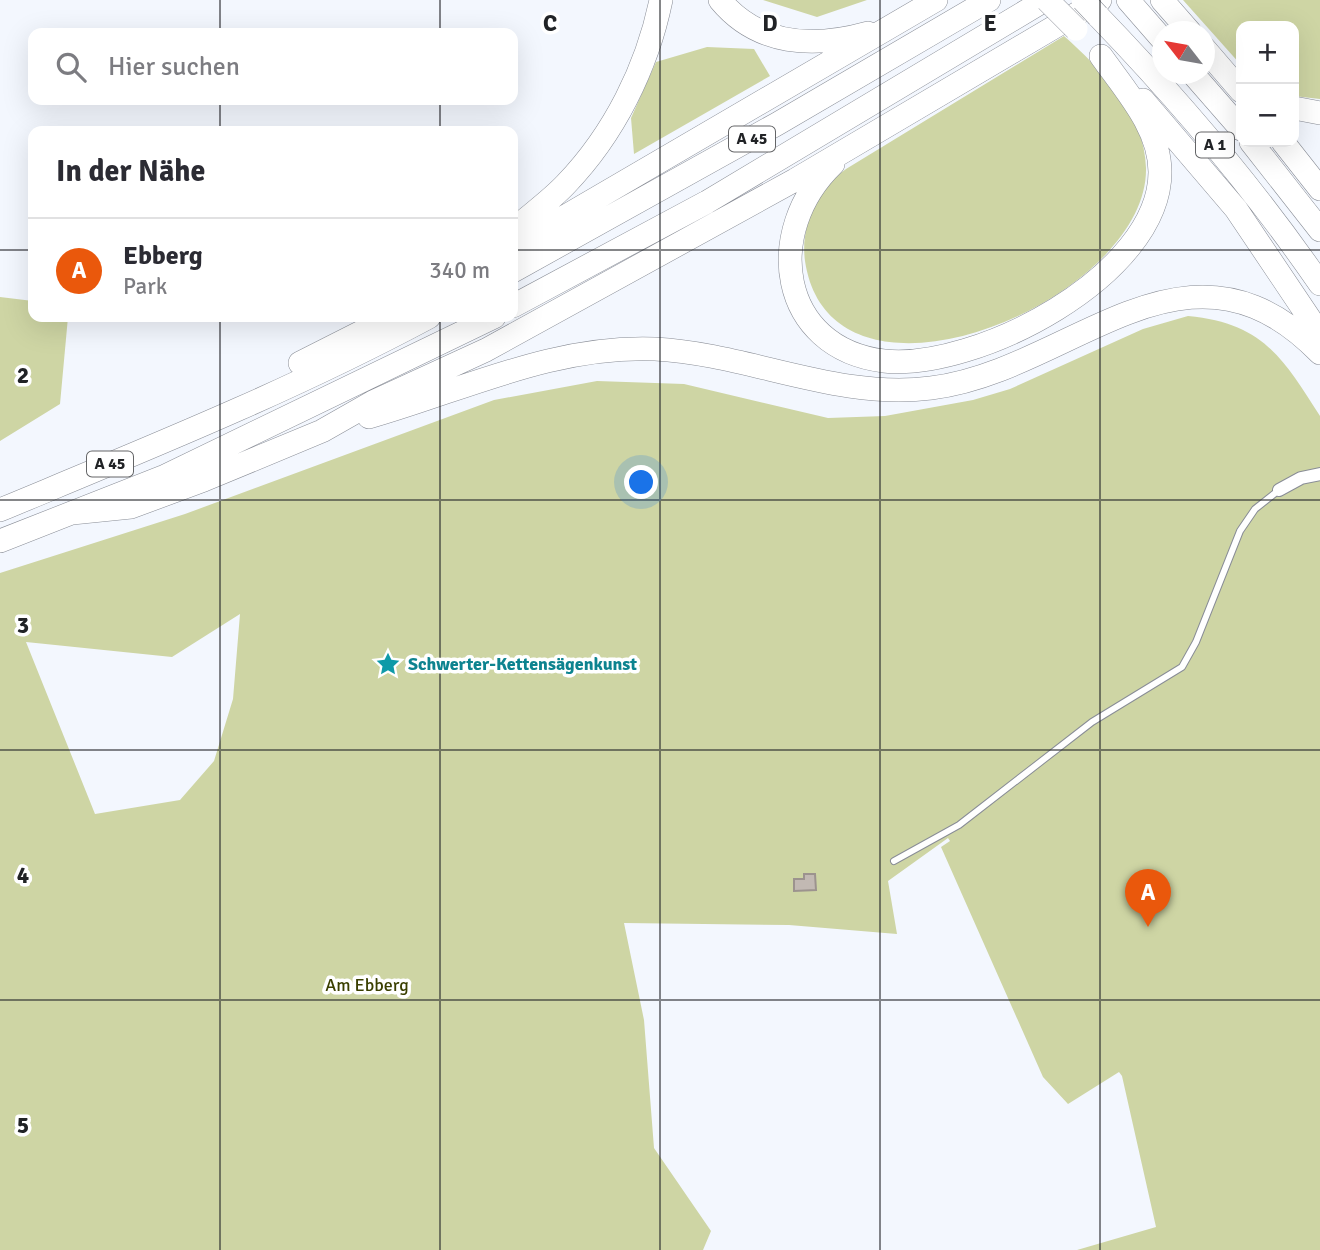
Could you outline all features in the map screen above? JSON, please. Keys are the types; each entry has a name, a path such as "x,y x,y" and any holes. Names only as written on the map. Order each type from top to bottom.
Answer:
{"highway":[{"path":"518,226 565,185 607,131 637,77 661,0"},
{"path":"720,0 741,20 769,36 786,41 839,40 894,25"},
{"path":"518,244 936,0"},
{"name":"A 45","path":"518,268 777,124 989,0"},
{"path":"1046,0 1172,131 1236,209 1320,334"},
{"name":"A 45","path":"518,303 707,201 1046,0"},
{"path":"1128,0 1152,27"},
{"path":"1162,0 1181,21"},
{"path":"322,431 373,402 486,350 599,289 1094,5"},
{"name":"A 1","path":"1094,5 1254,192 1320,284"},
{"path":"1215,54 1236,72"},
{"path":"908,114 845,155 824,173 802,203 790,234 789,251 794,289 817,327 842,347 883,360 926,359 1005,336 1088,286 1132,243 1157,194 1160,173 1157,153 1140,111 1101,56"},
{"path":"1215,58 1236,85"},
{"name":"A 1","path":"1202,84 1236,123"},
{"path":"1299,109 1320,113"},
{"name":"A 1","path":"1255,147 1320,230"},
{"path":"1287,147 1320,189"},
{"path":"72,513 131,508 322,431 512,369 569,356 618,350 694,353 849,388 898,391 933,388 999,370 1134,310 1186,296 1229,299 1271,314 1292,327 1320,354"},
{"path":"0,497 187,419 381,322"},
{"name":"A 45","path":"0,510 193,428 420,322"},
{"name":"A 45","path":"0,541 186,466 484,322"}],"street":[{"path":"1279,490 1301,478 1320,474"}],"lane":[{"path":"894,861 959,825 1092,722 1182,667 1196,642 1240,531 1255,509 1279,490"}],"green space":[{"path":"763,0 867,0 817,17"},
{"path":"1183,0 1320,0 1320,99 1299,97 1299,21 1236,21 1236,59 1215,36 1215,21 1202,21"},
{"path":"1064,36 1119,94 1138,129 1144,148 1146,168 1133,217 1098,263 1046,301 986,329 925,342 870,338 827,312 805,261 804,248 808,222 827,187 846,169"},
{"path":"707,47 754,49 770,76 634,154 631,118 656,62"},
{"path":"0,297 28,300 28,322 68,322 60,404 0,441"},
{"name":"Am Ebberg","path":"1188,316 1235,326 1253,335 1282,361 1320,416 1320,1250 1077,1250 1156,1227 1122,1076 1119,1072 1068,1104 1043,1077 941,847 950,841 948,838 888,881 897,934 789,925 624,923 644,1020 654,1148 711,1231 703,1250 0,1250 0,573 185,514 494,400 597,381 684,384 828,418 885,416 973,400 1010,389 1143,329","holes":["240,614 233,699 214,761 180,800 95,814 26,642 172,657"]}],"building":[{"path":"804,874 815,874 816,890 794,891 794,879 804,879"}],"place":[{"name":"Schwerter-Kettensägenkunst","path":"388,664"},
{"name":"Ebberg","path":"1148,927"}]}
